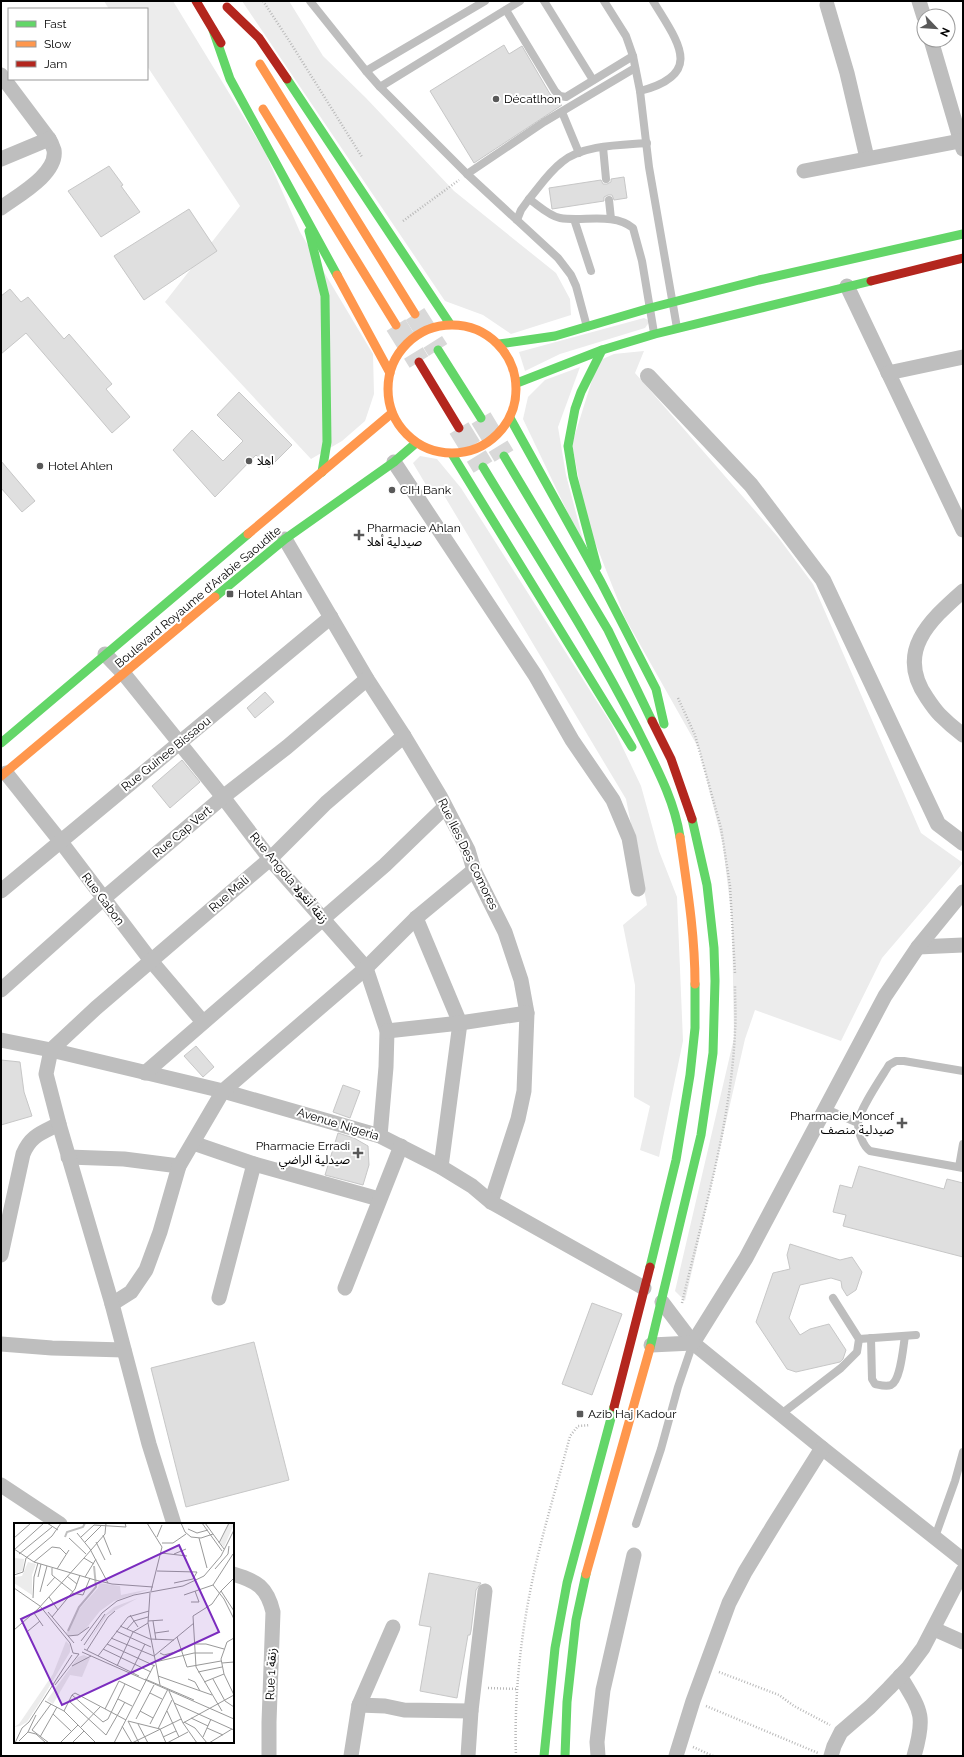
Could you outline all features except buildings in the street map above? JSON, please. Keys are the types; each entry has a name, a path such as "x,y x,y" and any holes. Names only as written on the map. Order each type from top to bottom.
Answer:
{"main road":[{"path":"196,1 234,63"},
{"path":"225,4 242,34"},
{"path":"225,4 258,38 450,324"},
{"path":"214,30 230,79 390,372"},
{"path":"254,54 415,314"},
{"path":"259,104 396,325"},
{"path":"306,217 324,296 327,375 327,442 322,472"},
{"path":"499,344 533,340 587,328 650,308 759,280 963,234"},
{"path":"517,383 602,350 654,334 963,258"},
{"path":"450,324 468,326 479,330 499,344 511,361 517,383 516,401 510,418 500,433 486,444 470,452 452,454 427,449 416,443 402,430 392,413 388,393 390,372 398,354 412,338 430,328 450,324"},
{"path":"438,350 481,418"},
{"path":"601,582 573,476 568,446 575,409 581,392 602,350"},
{"path":"419,362 459,428"},
{"name":"Boulevard Royaume d'Arabie Saoudite","path":"1,743 392,413"},
{"path":"510,418 601,582 656,688 671,759"},
{"name":"Boulevard Royaume d'Arabie Saoudite","path":"4,774 285,539 394,462 416,443"},
{"path":"452,454 638,757"},
{"path":"504,456 608,630 671,759 692,817 707,885 713,934 715,981 712,1053 701,1135 651,1345 587,1572 576,1620 567,1702 565,1756"},
{"path":"483,467 616,686 661,776 677,820 694,929 695,1028 685,1106 676,1160 609,1425 567,1583 555,1648 544,1756"},
{"path":"650,776 677,820"}],"street":[{"path":"827,5 847,73 867,158"},
{"path":"804,171 867,158 962,145 933,48"},
{"path":"1,208 47,173 52,163 54,151 49,139 2,79"},
{"path":"1,159 49,139"},
{"path":"847,286 963,530"},
{"path":"888,373 963,357"},
{"path":"394,462 535,675 572,740 613,800 629,838 638,889"},
{"name":"Rue Iles Des Comores","path":"285,539 367,679 404,736 446,807 468,850 474,870 505,932 521,980 527,1014 524,1091 518,1119 491,1202"},
{"path":"963,591 927,626 916,648 913,662 919,686 939,714 963,735"},
{"name":"Rue Guinee Bissaou","path":"1,891 331,617"},
{"name":"Rue Angola زنقة أنغولا","path":"106,654 180,742 224,797 270,859 366,968 387,1031 386,1067 380,1136"},
{"name":"Rue Cap Vert","path":"1,990 103,899 224,797 288,747 367,679"},
{"name":"Rue Mali","path":"51,1050 96,1008 152,962 270,859 326,803 404,736"},
{"name":"Rue Gabon","path":"4,774 61,842 152,962 203,1022"},
{"path":"145,1073 323,918 386,866 446,807"},
{"path":"112,1304 131,1292 146,1270 160,1232 179,1166 223,1091 366,968 416,918 474,870"},
{"path":"693,1343 746,1258 885,996 918,947 963,892"},
{"path":"416,918 460,1023 440,1167"},
{"path":"918,947 963,945"},
{"path":"387,1031 527,1014"},
{"name":"Avenue Nigeria","path":"1,1040 51,1050 223,1091 380,1136 440,1167 472,1186 491,1202 644,1288"},
{"path":"51,1050 46,1074 68,1157 112,1304 149,1444 174,1523"},
{"path":"1,1254 26,1146 35,1136 59,1124"},
{"path":"193,1143 254,1164 379,1199"},
{"path":"345,1288 401,1146"},
{"path":"68,1157 124,1159 179,1166"},
{"path":"219,1298 254,1164"},
{"path":"662,1302 693,1343 780,1415 963,1560"},
{"path":"651,1345 693,1343"},
{"path":"1,1344 52,1348 124,1350"},
{"path":"676,1756 693,1701 729,1603 745,1572 822,1448"},
{"path":"1,1485 58,1523"},
{"path":"598,1756 597,1742 603,1690 634,1555"},
{"path":"826,1755 834,1746 841,1732 870,1707 900,1676 923,1648 963,1571"},
{"name":"Rue 1 زنقة","path":"234,1574 255,1582 262,1587 266,1593 273,1612 269,1756"},
{"path":"468,1756 471,1711 485,1591"},
{"path":"351,1756 359,1705 393,1626"},
{"path":"934,1629 963,1642"},
{"path":"900,1676 918,1705 921,1714 920,1729 914,1756"},
{"path":"359,1705 385,1706 404,1710 471,1711"}],"lane":[{"path":"310,1 380,87 467,174 558,258 571,275 576,286 587,328"},
{"path":"366,71 486,1"},
{"path":"380,87 520,1"},
{"path":"544,1 593,80"},
{"path":"604,1 626,36 633,56 640,91 650,174 677,329"},
{"path":"640,91 665,82 678,70 681,60 678,44 653,1"},
{"path":"506,10 557,94 560,96 566,97 633,56"},
{"path":"467,174 562,112 635,68"},
{"path":"562,112 579,153"},
{"path":"517,220 528,199 563,161 579,153 603,147 647,143"},
{"path":"603,147 606,180"},
{"path":"528,199 559,218 611,219 629,225 635,232 642,261 654,334"},
{"path":"609,200 611,219"},
{"path":"574,219 591,271"},
{"path":"963,1071 896,1061 889,1065 862,1111 858,1123 864,1145 870,1151 961,1167 963,1144"},
{"path":"826,1109 858,1123"},
{"path":"780,1415 854,1358 857,1352 859,1339 832,1298"},
{"path":"859,1339 916,1335"},
{"path":"872,1338 872,1379 875,1384 887,1386 892,1385 898,1377 905,1336"},
{"path":"636,1524 661,1449 678,1387 693,1343"},
{"path":"935,1538 953,1488 963,1452"}],"path":[{"path":"263,1 365,162"},
{"path":"399,215 403,222 467,174"},
{"path":"516,1756 515,1728 520,1656 531,1586 570,1436 578,1426 585,1424 609,1425"},
{"path":"706,1667 779,1695 794,1706 841,1732"},
{"path":"474,1687 518,1689"},
{"path":"693,1701 826,1755"},
{"path":"680,1741 713,1756"}],"shaded area":[{"path":"104,1 173,1 265,152 300,232 373,354 374,394 365,421 342,441 311,459 165,302 240,206 148,68 148,8 108,8"},
{"path":"242,1 289,1 323,56 366,98 454,191 556,273 570,299 571,315 511,334 483,315 445,301"},
{"path":"644,318 650,321 645,328 560,354 525,371 519,352"},
{"path":"644,351 635,373 778,537 813,584 921,833 963,863 882,958 841,1041 755,1010 745,1039 685,1301 675,1291 734,1038 732,921 723,845 699,749 625,618 587,522 572,444 598,361 614,354"},
{"path":"580,367 558,427 566,475 586,551 523,419 528,397 545,380"},
{"path":"420,456 437,459 461,488 612,725 641,786 659,851 677,897 683,1041 659,1157 640,1150 650,1106 634,1097 635,985 623,925 647,905 626,799 439,487 429,490 413,463"}],"waterway":[{"path":"648,376 751,485 823,580 938,824 963,843"}],"tunnel":[{"path":"415,314 438,350"},
{"path":"396,325 419,362"},
{"path":"481,418 504,456"},
{"path":"459,428 483,467"}],"traffic: fast":[{"path":"213,30 230,79 337,275"},
{"path":"287,79 450,324"},
{"path":"309,231 325,296 327,442 322,472"},
{"path":"499,344 555,336 650,308 759,280 963,234"},
{"path":"517,383 602,350 655,334 871,281"},
{"path":"438,350 481,418"},
{"path":"597,567 573,477 568,446 575,409 581,392 602,350"},
{"path":"510,418 601,582 656,689 664,724"},
{"path":"215,597 285,539 394,462 416,443"},
{"path":"452,454 632,747"},
{"path":"504,456 608,630 652,721"},
{"path":"483,467 582,629 619,694 663,781 673,808 680,837"},
{"path":"1,743 248,534"},
{"path":"650,1348 701,1135 713,1053 715,981 714,948 707,885 692,819"},
{"path":"650,1267 676,1160 690,1075 695,1028 695,984"},
{"path":"544,1756 555,1648 567,1583 614,1407"},
{"path":"565,1756 567,1702 576,1620 586,1574"}],"traffic: slow":[{"path":"260,64 415,314"},
{"path":"263,109 396,325"},
{"path":"337,275 390,373"},
{"path":"458,325 471,327 488,335 498,343 506,353 514,370 516,389 514,408 506,425 498,435 488,443 471,451 446,453 433,451 416,443 406,435 398,425 390,408 388,383 390,370 398,353 406,343 416,335 433,327 458,325"},
{"path":"248,534 392,413"},
{"path":"1,776 215,597"},
{"path":"680,837 692,928 695,984"},
{"path":"586,1574 650,1348"}],"traffic: jam":[{"path":"196,1 221,43"},
{"path":"227,7 259,38 287,79"},
{"path":"871,281 963,258"},
{"path":"419,362 459,428"},
{"path":"652,721 671,759 692,819"},
{"path":"614,1407 650,1267"}],"place":[{"name":"Décatlhon","path":"496,99"},
{"name":"اهلا","path":"249,461"},
{"name":"Hotel Ahlen","path":"40,466"},
{"name":"CIH Bank","path":"392,490"},
{"name":"Pharmacie Ahlan صيدلية أهلا","path":"359,535"},
{"name":"Hotel Ahlan","path":"230,594"},
{"name":"Pharmacie Moncef صيدلية منصف","path":"902,1123"},
{"name":"Pharmacie Erradi صيدلية الراضي","path":"358,1153"},
{"name":"Azib Haj Kadour","path":"580,1414"}]}
